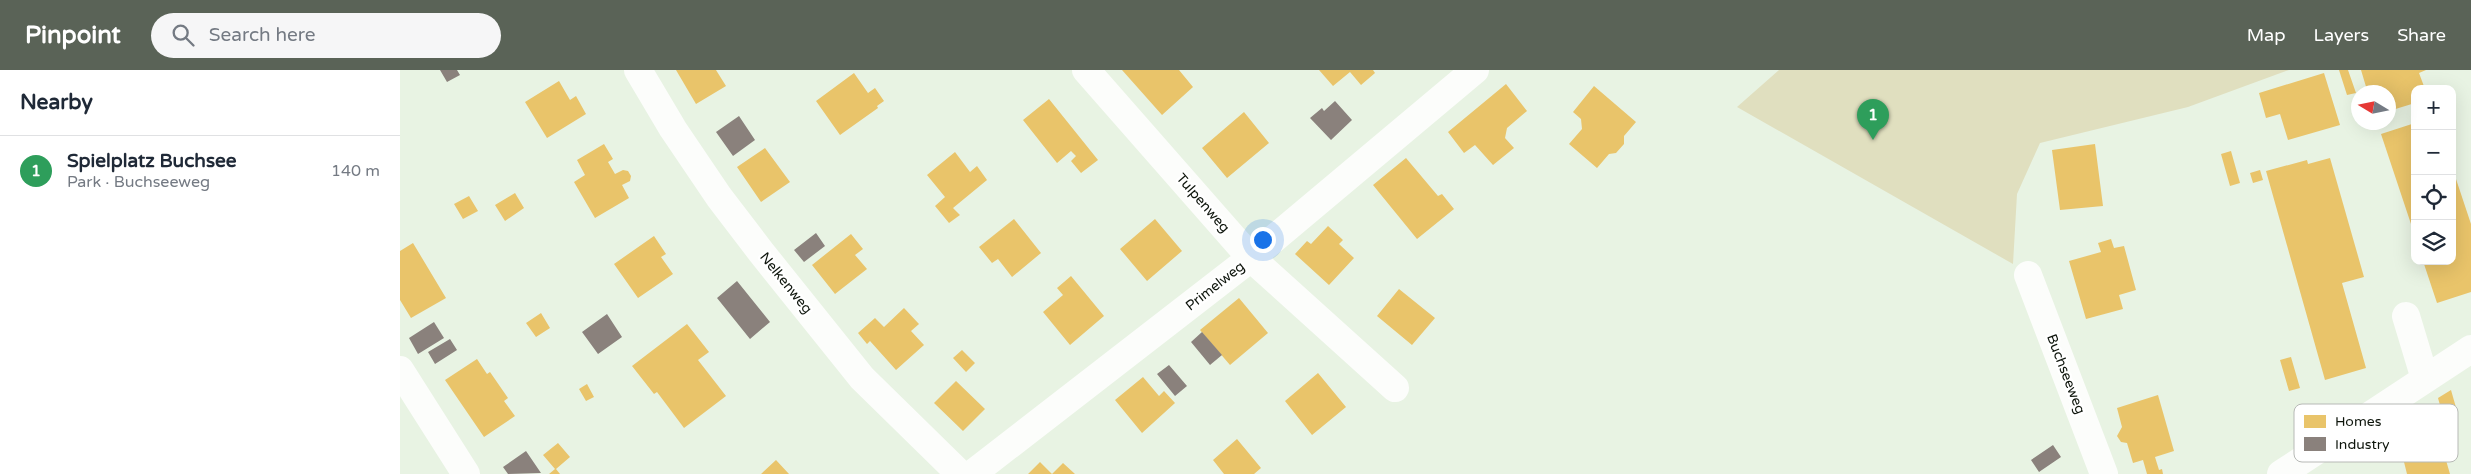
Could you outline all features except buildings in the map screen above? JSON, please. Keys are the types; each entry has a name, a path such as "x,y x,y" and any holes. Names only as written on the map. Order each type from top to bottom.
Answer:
{"street":[{"name":"Nelkenweg","path":"638,70 709,182 761,252 862,378 960,474"},
{"name":"Tulpenweg","path":"1086,70 1251,258 1395,388"},
{"name":"Primelweg","path":"972,474 1251,258 1476,70"},
{"name":"Buchseeweg","path":"2028,275 2104,474"},
{"path":"2406,316 2425,379"},
{"path":"2387,404 2471,349"},
{"path":"400,370 466,474"},
{"path":"2281,474 2299,462"}],"green space":[{"path":"1779,70 2289,70 2188,107 2040,143 2017,194 2013,264 1737,107"}],"place":[{"name":"Spielplatz Buchsee","path":"1873,140"}]}
